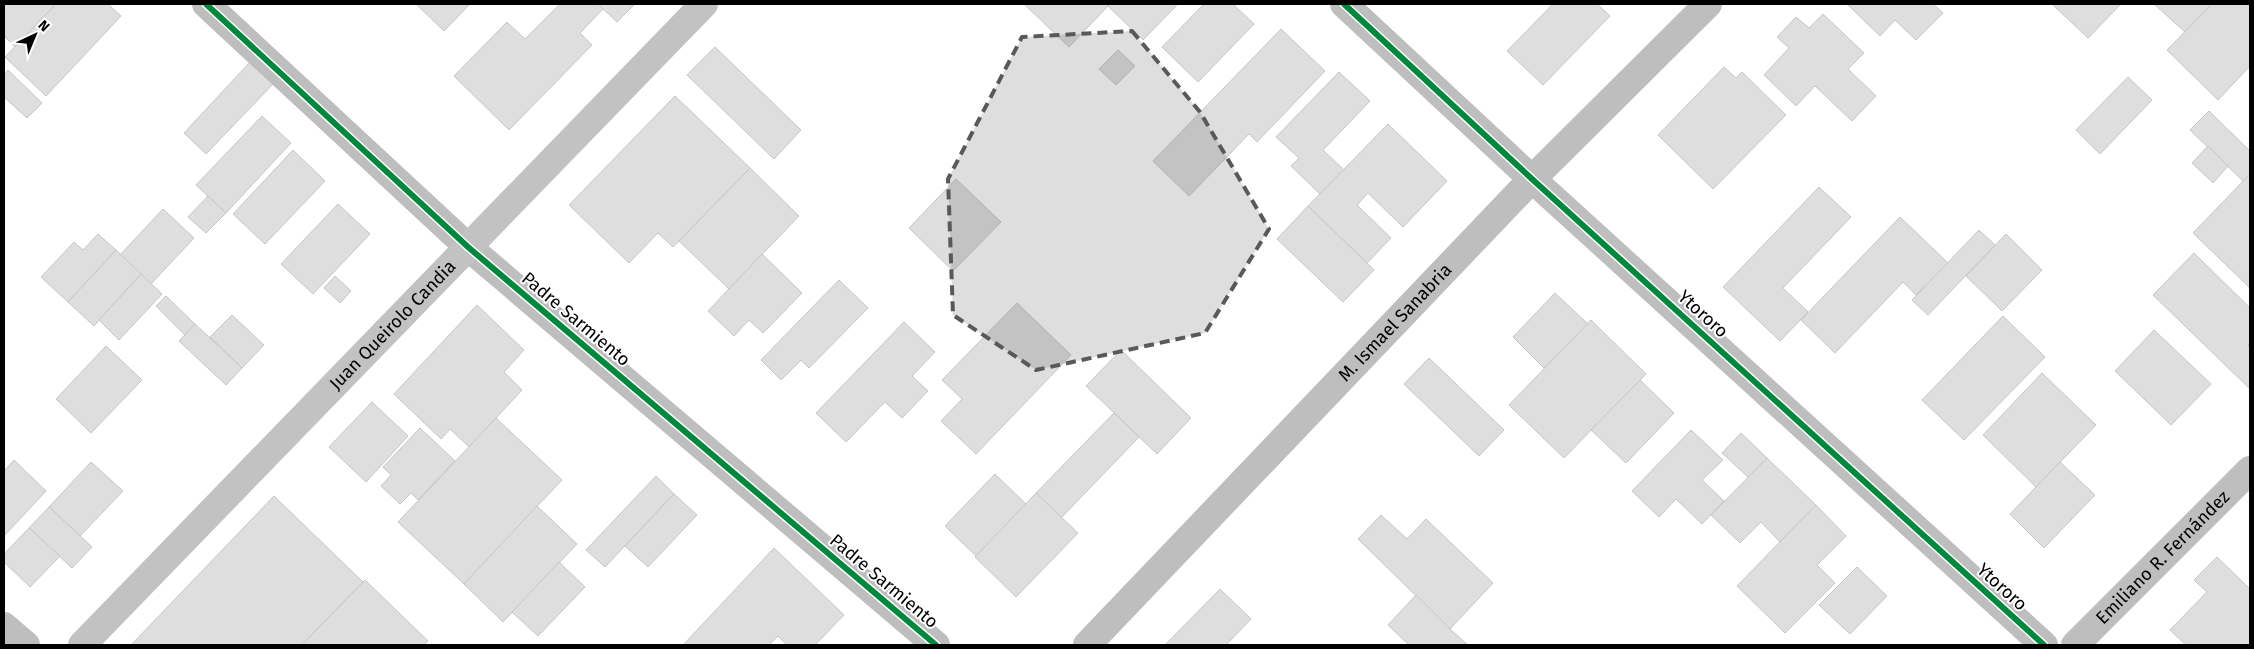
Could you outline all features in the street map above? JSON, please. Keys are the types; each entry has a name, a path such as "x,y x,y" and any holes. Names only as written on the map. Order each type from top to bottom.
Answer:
{"street":[{"name":"Padre Sarmiento","path":"206,4 468,247 936,645"},
{"name":"Juan Queirolo Candia","path":"82,645 704,4"},
{"name":"Ytororo","path":"1344,4 1532,179 2044,645"},
{"name":"M. Ismael Sanabria","path":"1087,645 1532,179 1708,4"},
{"name":"Emiliano R. Fernández","path":"2074,645 2250,470"},
{"path":"4,626 26,645"}],"highlighted area":[{"path":"1132,31 1200,112 1269,229 1205,333 1036,370 953,315 948,179 1022,37"}],"building":[{"path":"4,4 56,4 15,47 4,36"},
{"path":"56,4 108,4 121,16 46,96 5,57"},
{"path":"416,4 470,4 444,31"},
{"path":"560,4 598,4 603,9 580,33 592,45 509,130 454,76 507,22 525,39"},
{"path":"598,4 635,4 617,22"},
{"path":"1024,4 1105,4 1108,6 1069,47"},
{"path":"1110,4 1178,4 1143,40 1108,6"},
{"path":"1204,4 1233,4 1254,24 1198,82 1162,47"},
{"path":"1553,4 1597,4 1610,16 1543,85 1507,51"},
{"path":"1847,4 1933,4 1943,13 1916,40 1895,20 1880,36"},
{"path":"2052,4 2121,4 2088,38"},
{"path":"2154,4 2212,4 2185,32"},
{"path":"2212,4 2250,4 2250,66 2218,100 2167,50"},
{"path":"1823,14 1864,53 1848,69 1876,96 1852,121 1815,86 1796,106 1764,75 1789,48 1777,37 1796,17 1809,28"},
{"path":"1281,29 1325,71 1257,142 1249,134 1189,196 1153,161"},
{"path":"715,47 801,130 774,159 687,75"},
{"path":"1118,50 1135,66 1116,85 1099,69"},
{"path":"251,61 274,83 206,154 184,133"},
{"path":"1724,67 1736,78 1742,72 1786,115 1713,189 1658,135"},
{"path":"8,70 42,103 27,118 4,97 4,75"},
{"path":"1339,72 1370,101 1323,150 1344,170 1320,194 1291,166 1299,158 1276,137"},
{"path":"2128,77 2152,100 2100,154 2076,130"},
{"path":"675,96 750,168 673,247 658,233 629,263 569,205"},
{"path":"2209,111 2250,151 2250,174 2243,181 2190,130"},
{"path":"262,116 291,143 226,213 196,185"},
{"path":"1388,124 1447,181 1403,227 1368,193 1357,205 1391,238 1367,263 1308,206"},
{"path":"2208,146 2228,166 2213,183 2192,163"},
{"path":"293,150 325,181 265,244 233,214"},
{"path":"750,168 799,216 729,289 679,241"},
{"path":"2250,174 2250,288 2193,233"},
{"path":"956,179 1001,222 953,271 909,228"},
{"path":"1819,187 1851,217 1783,288 1808,312 1780,341 1723,287"},
{"path":"208,196 226,213 206,233 188,217"},
{"path":"338,204 370,234 313,294 281,264"},
{"path":"1308,206 1374,270 1343,302 1277,239"},
{"path":"163,209 194,238 151,284 120,255"},
{"path":"1900,217 1948,263 1916,295 1903,282 1835,353 1801,320"},
{"path":"1979,230 1995,245 1928,315 1912,300"},
{"path":"98,234 116,250 68,302 41,277 74,242 83,250"},
{"path":"2006,234 2042,270 2002,311 1966,276"},
{"path":"116,250 141,274 94,326 68,302"},
{"path":"2194,253 2250,308 2250,343 2248,345 2250,347 2250,389 2153,295"},
{"path":"762,254 802,293 763,333 749,320 734,336 708,311"},
{"path":"141,274 162,294 119,340 99,320"},
{"path":"335,276 351,291 340,303 324,288"},
{"path":"839,280 868,308 809,368 801,360 781,380 761,360"},
{"path":"1555,293 1588,324 1544,368 1513,337"},
{"path":"166,296 195,324 185,335 156,306"},
{"path":"1017,303 1071,355 976,454 941,421 962,399 942,380"},
{"path":"477,305 524,350 504,372 522,390 469,447 450,429 441,439 394,394"},
{"path":"232,315 264,345 242,368 210,337"},
{"path":"2003,316 2045,357 1964,440 1922,400"},
{"path":"1591,320 1646,374 1564,458 1509,405"},
{"path":"904,322 935,352 912,376 928,391 902,418 885,402 846,442 816,413"},
{"path":"195,324 242,368 226,385 179,341"},
{"path":"2154,330 2211,384 2171,425 2115,371"},
{"path":"106,346 142,380 91,433 56,399"},
{"path":"1121,350 1191,418 1157,454 1086,386"},
{"path":"1429,358 1504,430 1479,456 1404,384"},
{"path":"2042,373 2096,425 2036,487 1983,435"},
{"path":"1640,380 1674,413 1626,463 1591,430"},
{"path":"372,402 408,436 366,482 329,447"},
{"path":"1114,413 1139,437 1061,518 1036,493"},
{"path":"496,418 562,480 464,584 398,522"},
{"path":"420,428 455,461 418,500 411,493 400,504 381,486 391,475 383,467"},
{"path":"1691,430 1723,460 1702,480 1724,501 1702,524 1676,499 1659,517 1632,491"},
{"path":"1741,433 1767,458 1748,477 1722,453"},
{"path":"1767,458 1816,505 1780,542 1761,522 1740,543 1711,515"},
{"path":"14,460 46,491 4,536 4,471"},
{"path":"91,462 123,491 80,536 49,507"},
{"path":"2060,462 2095,495 2044,548 2010,514"},
{"path":"995,474 1026,504 976,556 945,526"},
{"path":"656,476 674,494 605,567 586,550"},
{"path":"1036,493 1078,533 1016,597 975,557"},
{"path":"674,494 697,515 648,567 625,546"},
{"path":"274,496 363,582 302,645 131,645"},
{"path":"1816,505 1846,536 1817,565 1835,583 1785,633 1737,586"},
{"path":"537,506 577,544 503,622 464,584"},
{"path":"49,507 92,547 72,568 29,528"},
{"path":"1381,515 1407,539 1426,519 1493,583 1450,629 1358,539"},
{"path":"29,528 60,556 30,587 4,562 4,554"},
{"path":"774,548 844,615 815,645 787,645 778,636 769,645 683,645"},
{"path":"2217,557 2250,589 2250,645 2186,645 2170,630 2207,592 2194,580"},
{"path":"559,562 585,587 538,636 512,612"},
{"path":"1857,567 1887,596 1850,634 1819,605"},
{"path":"365,580 428,641 424,645 302,645"},
{"path":"1220,589 1251,619 1226,645 1165,645"},
{"path":"1416,595 1468,645 1409,645 1388,625"}],"cycle path":[{"path":"206,4 468,247 936,645"},
{"path":"1344,4 1532,179 2044,645"}]}
